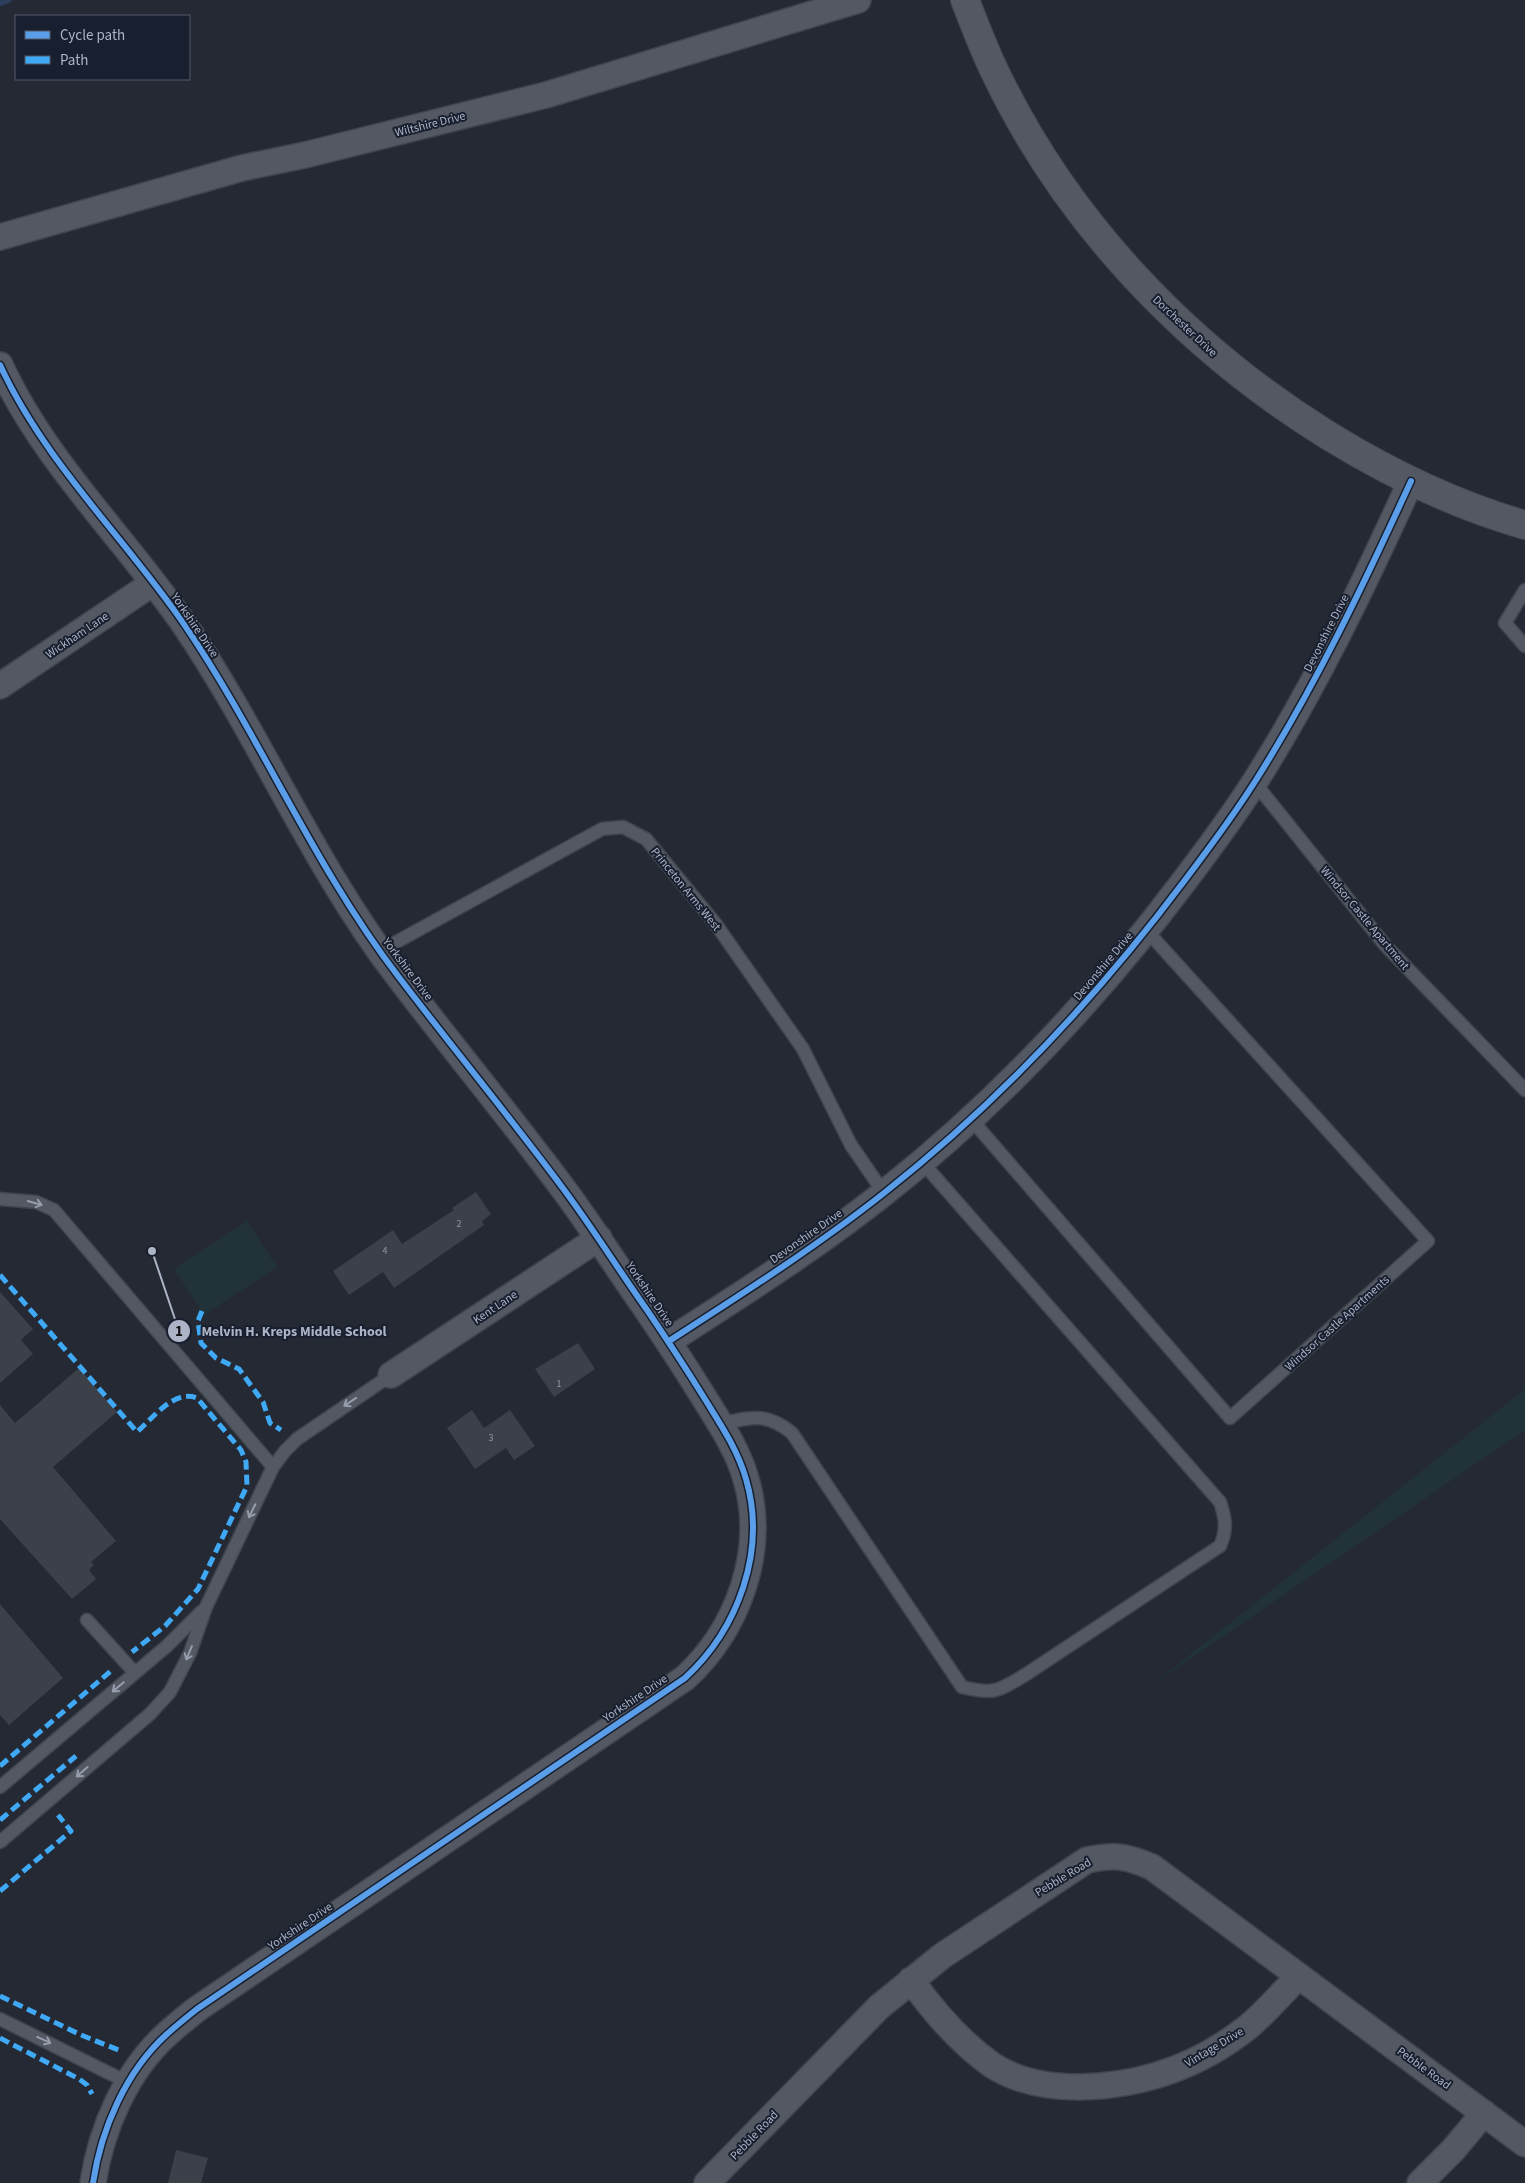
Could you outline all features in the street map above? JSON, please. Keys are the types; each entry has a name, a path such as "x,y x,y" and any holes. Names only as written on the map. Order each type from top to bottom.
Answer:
{"street":[{"name":"Wiltshire Drive","path":"0,237 242,168 305,155 546,95 858,0"},
{"name":"Dorchester Drive","path":"964,0 994,70 1042,156 1077,207 1115,255 1155,299 1192,335 1246,380 1295,415 1378,464 1448,498 1525,525"},
{"name":"Yorkshire Drive","path":"0,365 30,420 153,583 202,654 300,824 356,916 380,951 599,1238 668,1341 721,1424 737,1453 747,1482 752,1515 753,1548 746,1580 736,1609 720,1638 702,1662 684,1678 197,2009 166,2034 150,2052 129,2082 111,2116 103,2139 94,2183"},
{"name":"Devonshire Drive","path":"668,1341 800,1255 884,1193 922,1162 970,1118 1084,1006 1147,931 1222,831 1255,782 1317,676 1360,593 1411,481"},
{"name":"Wickham Lane","path":"0,686 153,583"},
{"name":"Kent Lane","path":"390,1375 599,1238"},
{"name":"Pebble Road","path":"707,2183 879,2007 911,1980 942,1956 1087,1860 1110,1855 1129,1857 1152,1867 1525,2144"},
{"name":"Vintage Drive","path":"911,1980 968,2046 993,2066 1014,2076 1039,2084 1066,2087 1102,2086 1135,2081 1169,2072 1202,2057 1247,2027 1299,1976"},
{"path":"1420,2183 1453,2150 1484,2113"}],"lane":[{"path":"1525,590 1504,623 1525,646"},
{"name":"Windsor Castle Apartment","path":"1255,782 1385,945 1525,1090"},
{"name":"Princeton Arms West","path":"380,951 602,829 622,827 646,839 715,923 803,1049 851,1145 884,1193"},
{"name":"Windsor Castle Apartments","path":"970,1118 1230,1418 1428,1241 1147,931"},
{"path":"721,1424 754,1416 770,1419 792,1433 962,1687 977,1691 992,1692 1025,1675 1220,1546 1225,1535 1225,1518 1220,1502 922,1162"},
{"path":"0,1199 36,1202 54,1210 273,1467"},
{"path":"0,1842 150,1714 170,1692 190,1653 206,1607 273,1467 284,1450 390,1375"},
{"path":"0,1787 167,1646 206,1607"},
{"path":"87,1620 135,1672"},
{"path":"0,2019 129,2082"}],"shaded area":[{"path":"247,1221 277,1267 204,1315 174,1269"},
{"path":"1525,1389 1525,1430 1152,1685"}],"building":[{"path":"476,1192 491,1214 482,1221 484,1225 394,1288 383,1272 349,1295 333,1271 393,1230 402,1244 454,1210 452,1208"},
{"path":"0,1292 33,1329 21,1340 33,1354 0,1383"},
{"path":"578,1343 595,1369 554,1397 535,1369"},
{"path":"79,1368 117,1412 53,1467 116,1541 91,1562 94,1565 89,1570 96,1579 72,1599 0,1519 0,1405 15,1423"},
{"path":"472,1410 484,1428 510,1410 535,1446 514,1460 506,1448 475,1469 447,1428"},
{"path":"0,1604 63,1678 9,1725 0,1715"},
{"path":"176,2150 208,2158 201,2183 168,2183"}],"waterway":[{"path":"0,3 9,0"}],"marked path":[{"path":"0,1275 137,1432 164,1406 172,1401 188,1396 197,1398 241,1450 246,1462 247,1486 198,1589 165,1626 132,1652"},
{"path":"202,1311 198,1321 201,1343 216,1358 239,1369 263,1402 270,1423 281,1430"},
{"path":"0,1766 112,1670"},
{"path":"0,1820 76,1756"},
{"path":"0,1891 71,1831 58,1815"},
{"path":"0,1996 81,2035 121,2051"},
{"path":"0,2038 79,2079 87,2085 92,2094"}],"cycle path":[{"path":"0,365 18,401 63,468 163,594 214,670 314,848 368,935 418,1003 562,1187 668,1342 733,1446 746,1479 752,1506 753,1534 750,1561 743,1587 733,1612 720,1636 704,1658 685,1678 197,2009 174,2027 139,2065 118,2102 102,2142 93,2183"},
{"path":"669,1341 778,1270 884,1193 967,1122 1045,1046 1082,1006 1152,923 1222,831 1248,793 1319,671 1411,481"}],"place":[{"name":"Melvin H. Kreps Middle School","path":"152,1251"}]}
